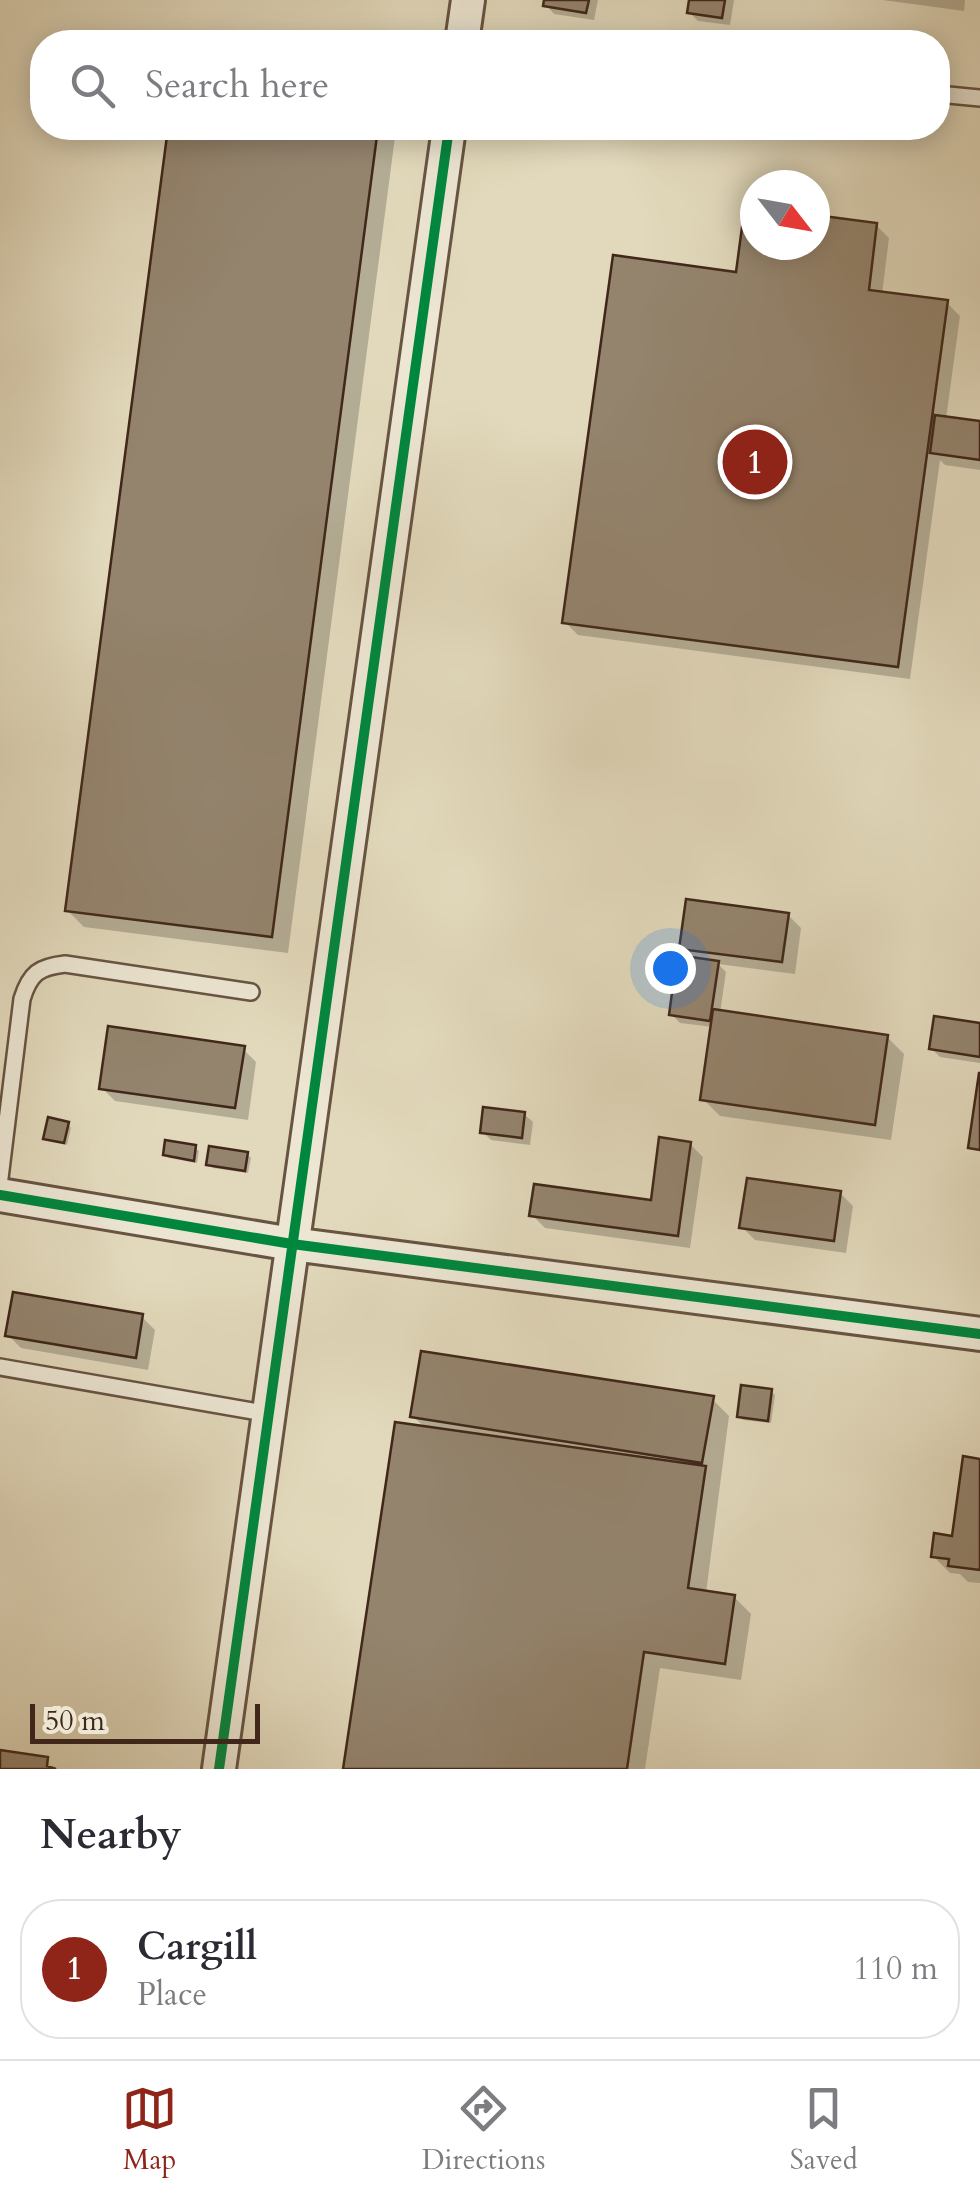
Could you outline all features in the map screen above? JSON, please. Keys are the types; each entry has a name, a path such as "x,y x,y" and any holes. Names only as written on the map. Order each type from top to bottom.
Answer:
{"street":[{"path":"464,30 468,0"},
{"path":"219,1769 447,140"},
{"path":"0,1195 292,1244 980,1334"}],"lane":[{"path":"950,95 980,98"},
{"path":"0,1178 22,999 28,979 42,966 64,964 251,992"},
{"path":"0,1366 270,1414"}],"building":[{"path":"544,0 589,0 586,13 543,6"},
{"path":"689,0 725,0 722,18 687,13"},
{"path":"166,140 376,140 272,937 65,911"},
{"path":"830,217 877,223 869,290 948,300 898,667 562,623 613,255 736,272 740,242 740,260 830,260"},
{"path":"935,415 980,421 980,460 930,453"},
{"path":"686,899 789,913 782,962 679,949"},
{"path":"677,955 719,961 710,1021 669,1015"},
{"path":"713,1009 888,1035 875,1125 700,1100"},
{"path":"934,1016 980,1023 980,1057 929,1049"},
{"path":"108,1026 245,1046 235,1108 99,1089"},
{"path":"980,1073 980,1150 968,1148"},
{"path":"483,1107 525,1112 522,1138 480,1133"},
{"path":"48,1117 69,1122 64,1143 43,1139"},
{"path":"659,1137 691,1142 678,1236 529,1216 534,1184 651,1200"},
{"path":"165,1140 196,1145 194,1161 163,1155"},
{"path":"209,1146 248,1152 245,1171 206,1165"},
{"path":"747,1178 841,1191 834,1241 739,1228"},
{"path":"13,1292 143,1314 136,1358 5,1336"},
{"path":"421,1351 714,1396 702,1463 410,1417"},
{"path":"741,1385 772,1389 768,1421 737,1417"},
{"path":"395,1422 706,1466 688,1588 735,1595 725,1664 644,1652 627,1769 343,1769"},
{"path":"963,1456 980,1459 980,1570 948,1566 949,1559 931,1557 934,1533 952,1536"},
{"path":"0,1750 48,1757 47,1766 56,1769 0,1769"}],"cycle path":[{"path":"219,1769 447,140"},
{"path":"0,1195 292,1244 980,1334"}],"place":[{"name":"Cargill","path":"755,462"}]}
